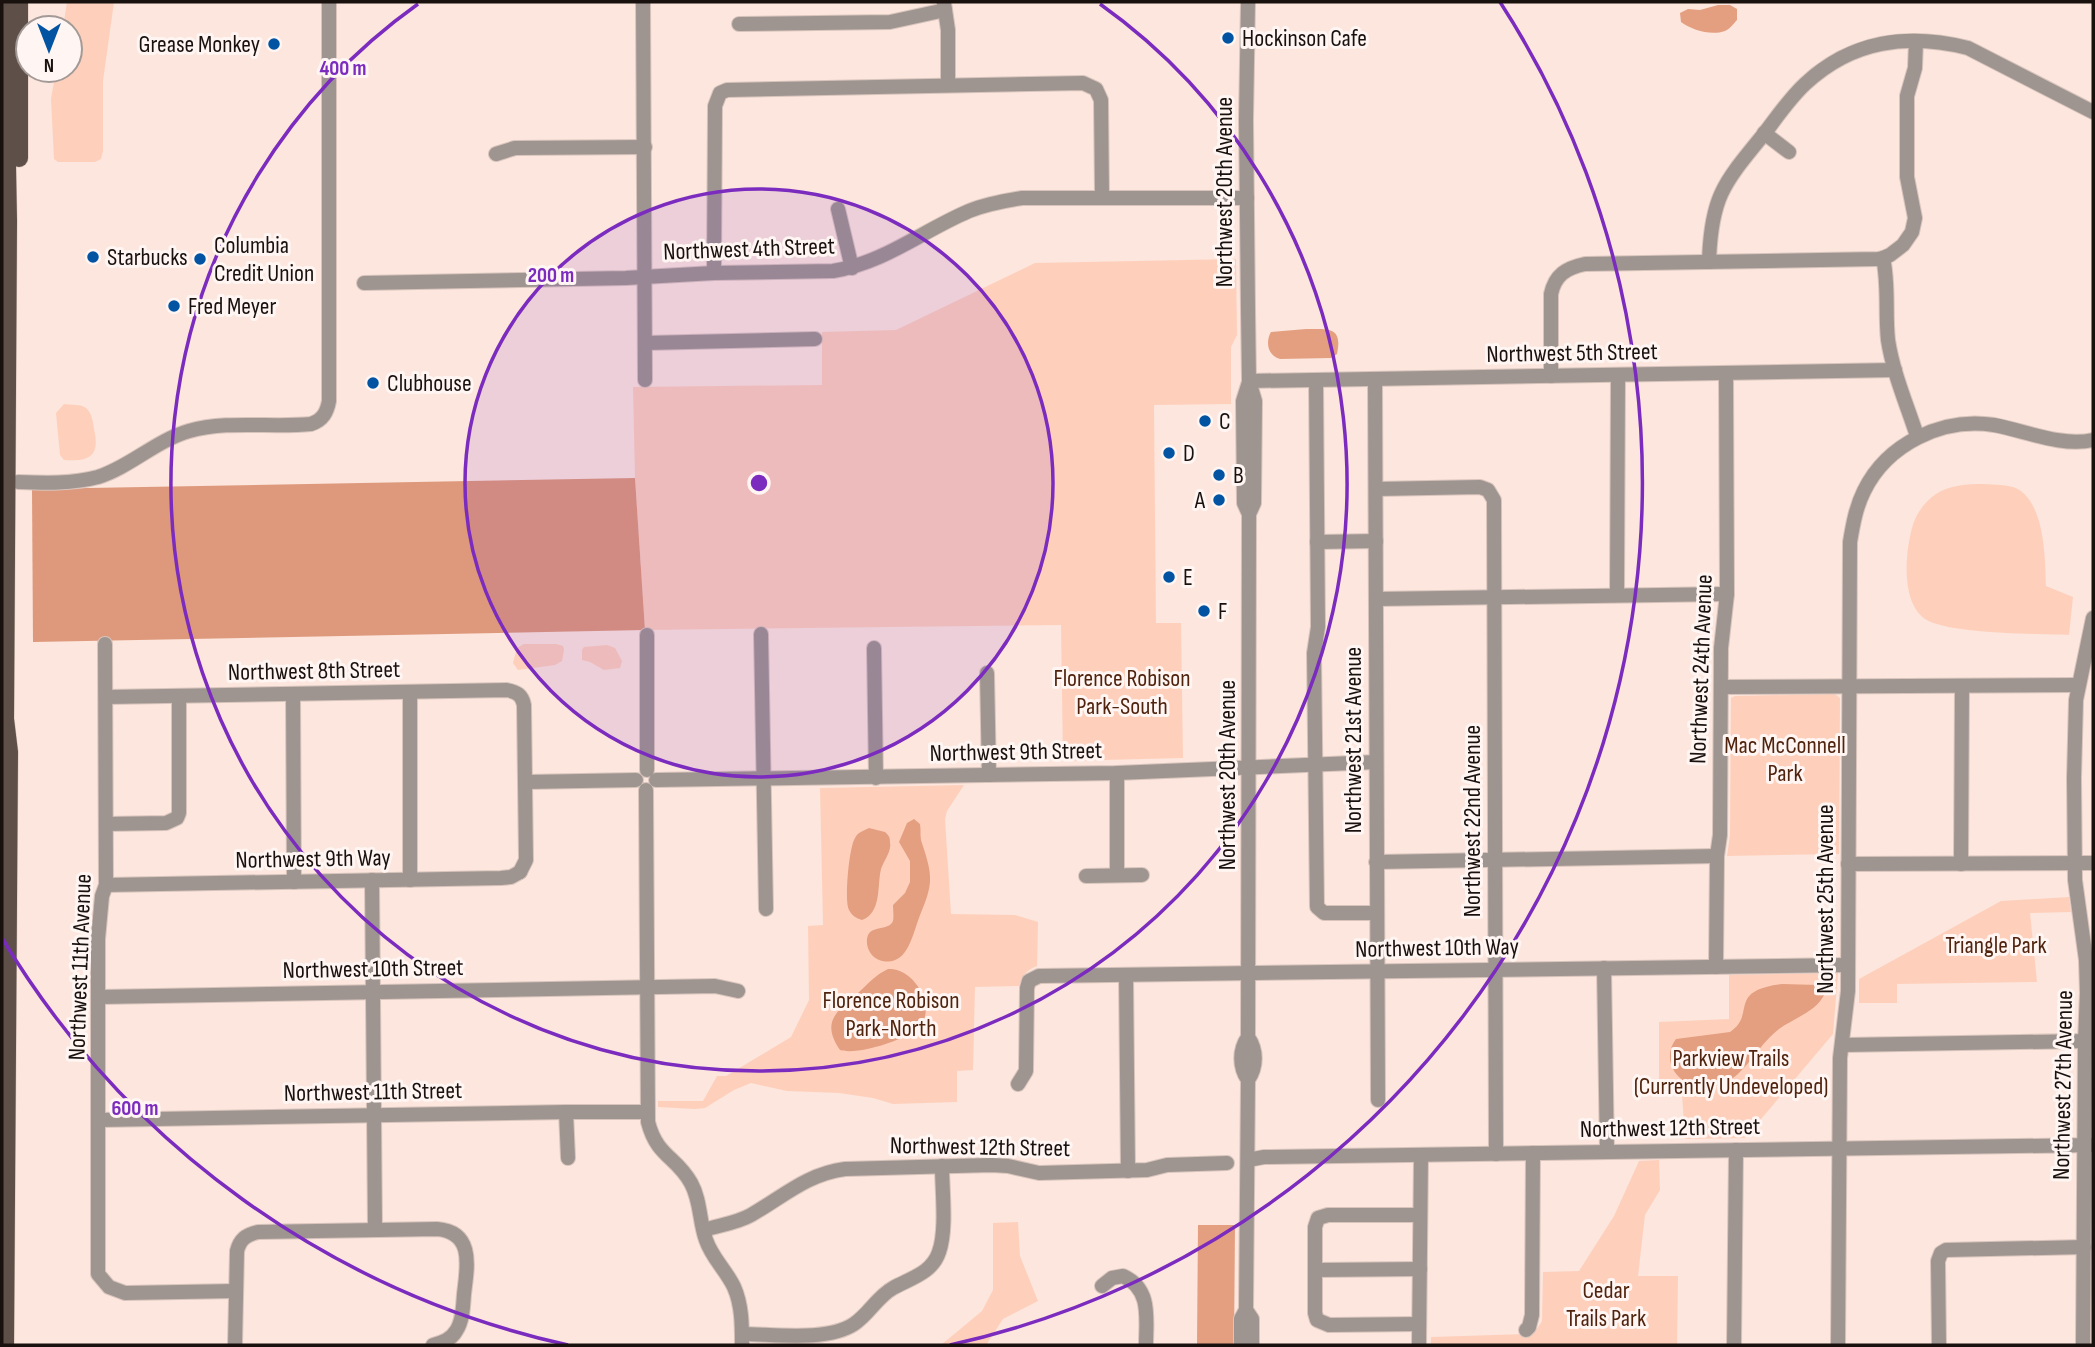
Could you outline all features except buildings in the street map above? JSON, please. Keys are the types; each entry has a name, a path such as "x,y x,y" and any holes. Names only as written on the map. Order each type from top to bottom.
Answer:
{"main road":[{"path":"4,2 8,221 5,719 9,752 5,1345"},
{"path":"9,752 17,719 19,2"}],"street":[{"path":"18,482 79,481 119,467 152,447 187,432 221,426 311,424 326,413 329,401 329,2"},
{"path":"643,2 645,380"},
{"name":"Northwest 20th Avenue","path":"1248,2 1246,63 1249,381 1243,401 1243,414 1244,503 1250,514 1249,973 1248,1037 1242,1046 1242,1071 1248,1080 1247,1310 1252,1319 1252,1345"},
{"path":"738,24 890,22 944,6 948,30 948,85"},
{"path":"1551,376 1551,294 1555,280 1567,269 1585,264 1878,259 1890,255 1903,245 1912,232 1915,218 1907,177 1908,96 1915,68 1916,41"},
{"path":"1709,262 1711,227 1718,198 1741,160 1804,85 1826,66 1855,51 1879,43 1916,41 1968,48 2093,112"},
{"path":"714,273 715,106 720,93 735,89 1083,83 1096,89 1102,110 1102,197"},
{"path":"1764,133 1789,152"},
{"path":"496,154 515,148 645,147"},
{"name":"Northwest 4th Street","path":"364,282 813,272 852,268 876,260 968,212 995,202 1022,198 1247,198"},
{"path":"838,209 852,268"},
{"path":"1883,258 1888,336 1895,370 1917,436 1946,427 1976,424 2057,440 2093,440"},
{"path":"645,343 815,340"},
{"name":"Northwest 5th Street","path":"1249,381 1895,370"},
{"name":"Northwest 24th Avenue","path":"1716,967 1721,632 1727,594 1726,373"},
{"path":"1617,594 1618,375"},
{"name":"Northwest 21st Avenue","path":"1375,379 1378,1100"},
{"path":"1316,380 1318,628 1314,653 1317,907 1324,913 1377,913"},
{"name":"Northwest 25th Avenue","path":"1838,1345 1840,1058 1848,991 1850,542 1856,509 1865,488 1881,466 1917,436"},
{"name":"Northwest 22nd Avenue","path":"1376,489 1480,487 1488,490 1494,500 1496,1154"},
{"path":"1317,542 1376,541"},
{"path":"1376,599 1727,594"},
{"name":"Northwest 27th Avenue","path":"2083,1345 2089,1145 2085,1041 2087,1004 2086,960 2074,864 2074,765 2076,700 2093,618"},
{"path":"761,634 765,909"},
{"path":"647,635 647,1112 655,1143 691,1184 698,1202 705,1238 716,1261 733,1284 741,1312 742,1340 815,1335 849,1327 866,1315 889,1290 922,1274 934,1262 942,1242 942,1166"},
{"name":"Northwest 11th Avenue","path":"106,644 106,886 99,919 97,1270 100,1278 109,1287 125,1293 235,1291"},
{"path":"874,648 876,778"},
{"path":"987,673 989,775"},
{"path":"1721,688 2078,685"},
{"path":"1961,864 1962,686"},
{"name":"Northwest 8th Street","path":"106,698 507,690 521,696 524,705 526,782"},
{"path":"410,692 410,880"},
{"path":"293,694 294,882"},
{"path":"106,824 166,823 177,818 179,696"},
{"name":"Northwest 9th Street","path":"526,782 1117,773 1376,762"},
{"path":"1117,773 1117,875"},
{"name":"Northwest 9th Way","path":"106,886 511,877 523,874 526,860 526,782"},
{"path":"1376,862 1717,856"},
{"path":"1848,864 2093,863"},
{"path":"1086,876 1142,875"},
{"path":"372,880 375,1230"},
{"name":"Northwest 10th Way","path":"1018,1084 1026,1070 1027,988 1029,981 1039,976 1847,965"},
{"path":"1604,968 1606,1152"},
{"path":"1126,975 1128,1171"},
{"name":"Northwest 10th Street","path":"99,997 715,986 738,991"},
{"path":"1843,1045 2085,1041"},
{"path":"566,1112 568,1158"},
{"name":"Northwest 11th Street","path":"99,1120 647,1112"},
{"name":"Northwest 12th Street","path":"1248,1160 1264,1157 2089,1145"},
{"path":"1734,1345 1736,1150"},
{"path":"1526,1330 1532,1315 1533,1153"},
{"path":"1419,1345 1421,1155"},
{"name":"Northwest 12th Street","path":"704,1230 742,1219 789,1190 826,1173 857,1168 1008,1166 1040,1173 1147,1170 1177,1164 1227,1163"},
{"path":"1419,1324 1320,1323 1315,1318 1315,1227 1318,1218 1328,1215 1420,1215"},
{"path":"235,1345 236,1258 239,1243 249,1235 258,1232 437,1229 457,1236 465,1248 467,1264 461,1320 456,1332 449,1339 433,1345"},
{"path":"1938,1345 1938,1261 1941,1253 1946,1250 2084,1247"},
{"path":"1316,1270 1420,1269"},
{"path":"1102,1286 1112,1278 1123,1276 1139,1287 1146,1305 1146,1345"},
{"name":"Northwest 20th Avenue","path":"1241,1345 1241,1319 1247,1310"}],"green space":[{"path":"67,2 114,2 103,81 103,151 101,159 95,162 58,162 54,159 51,99 54,84 84,84 84,14 65,14"},
{"name":"Florence Robison Park-South","path":"1236,259 1237,335 1231,347 1231,404 1154,405 1156,623 1181,623 1183,758 1063,761 1061,625 645,630 635,478 633,387 822,385 822,332 896,330 1035,263"},
{"path":"64,404 84,407 91,415 96,445 87,458 64,460 60,455 56,413"},
{"path":"1983,484 2013,487 2029,499 2042,535 2046,586 2073,597 2069,635 1953,628 1925,619 1917,611 1908,590 1907,577 1908,551 1915,518 1928,500 1941,491 1958,486"},
{"path":"524,644 563,646 562,661 555,665 518,670 513,663 517,648"},
{"path":"607,645 615,648 622,661 620,668 604,670 582,660 584,647"},
{"name":"Mac McConnell Park","path":"1835,694 1840,698 1839,854 1727,856 1730,835 1731,698"},
{"name":"Florence Robison Park-North","path":"964,785 947,811 945,819 951,914 1015,915 1038,922 1037,966 1025,973 1019,986 975,987 973,1070 957,1071 957,1102 893,1104 873,1098 839,1093 787,1091 751,1083 705,1108 658,1107 658,1101 703,1101 717,1076 726,1076 791,1037 809,1000 808,926 823,925 820,788"},
{"name":"Triangle Park","path":"2069,897 2071,912 2030,913 2037,982 1897,984 1897,1003 1859,1003 1859,979 2001,901"},
{"name":"Parkview Trails (Currently Undeveloped)","path":"1838,973 1833,1034 1745,1138 1685,1139 1682,1094 1659,1095 1659,1022 1729,1019 1729,975"},
{"name":"Cedar Trails Park","path":"1659,1160 1660,1190 1645,1215 1638,1276 1678,1276 1677,1345 1431,1345 1431,1337 1528,1334 1537,1329 1542,1321 1543,1272 1579,1271 1614,1216 1639,1161"},
{"path":"1018,1222 1020,1256 1038,1301 1003,1319 986,1345 941,1345 982,1311 993,1290 993,1223"}],"shaded area":[{"path":"1730,5 1737,9 1737,20 1725,31 1702,31 1681,22 1680,13 1688,9 1700,10"},
{"path":"1327,330 1336,334 1337,354 1331,358 1280,359 1270,352 1268,340 1271,332"},
{"path":"635,478 645,630 33,642 32,489"},
{"path":"914,819 920,824 921,840 929,866 928,892 907,949 896,960 888,962 874,957 869,951 867,937 873,930 890,925 893,920 893,905 905,893 910,882 910,861 899,842 907,823"},
{"path":"869,828 885,832 890,845 881,869 876,905 862,920 854,917 849,910 848,874 855,838"},
{"path":"888,969 904,973 918,986 925,1003 924,1020 910,1033 886,1044 859,1050 840,1050 834,1040 831,1025 837,1012"},
{"path":"1782,984 1819,985 1825,993 1817,1005 1769,1038 1733,1078 1709,1087 1694,1086 1677,1075 1670,1057 1676,1039 1730,1032 1738,1025 1745,1004 1754,992"},
{"path":"1198,1225 1235,1225 1234,1345 1197,1345"}],"place":[{"name":"Hockinson Cafe","path":"1228,38"},
{"name":"Grease Monkey","path":"274,44"},
{"name":"Starbucks","path":"93,257"},
{"name":"Columbia Credit Union","path":"200,259"},
{"name":"Fred Meyer","path":"174,306"},
{"name":"Clubhouse","path":"373,383"},
{"name":"C","path":"1205,421"},
{"name":"D","path":"1169,453"},
{"name":"B","path":"1219,475"},
{"name":"A","path":"1219,500"},
{"name":"E","path":"1169,577"},
{"name":"F","path":"1204,611"}]}
